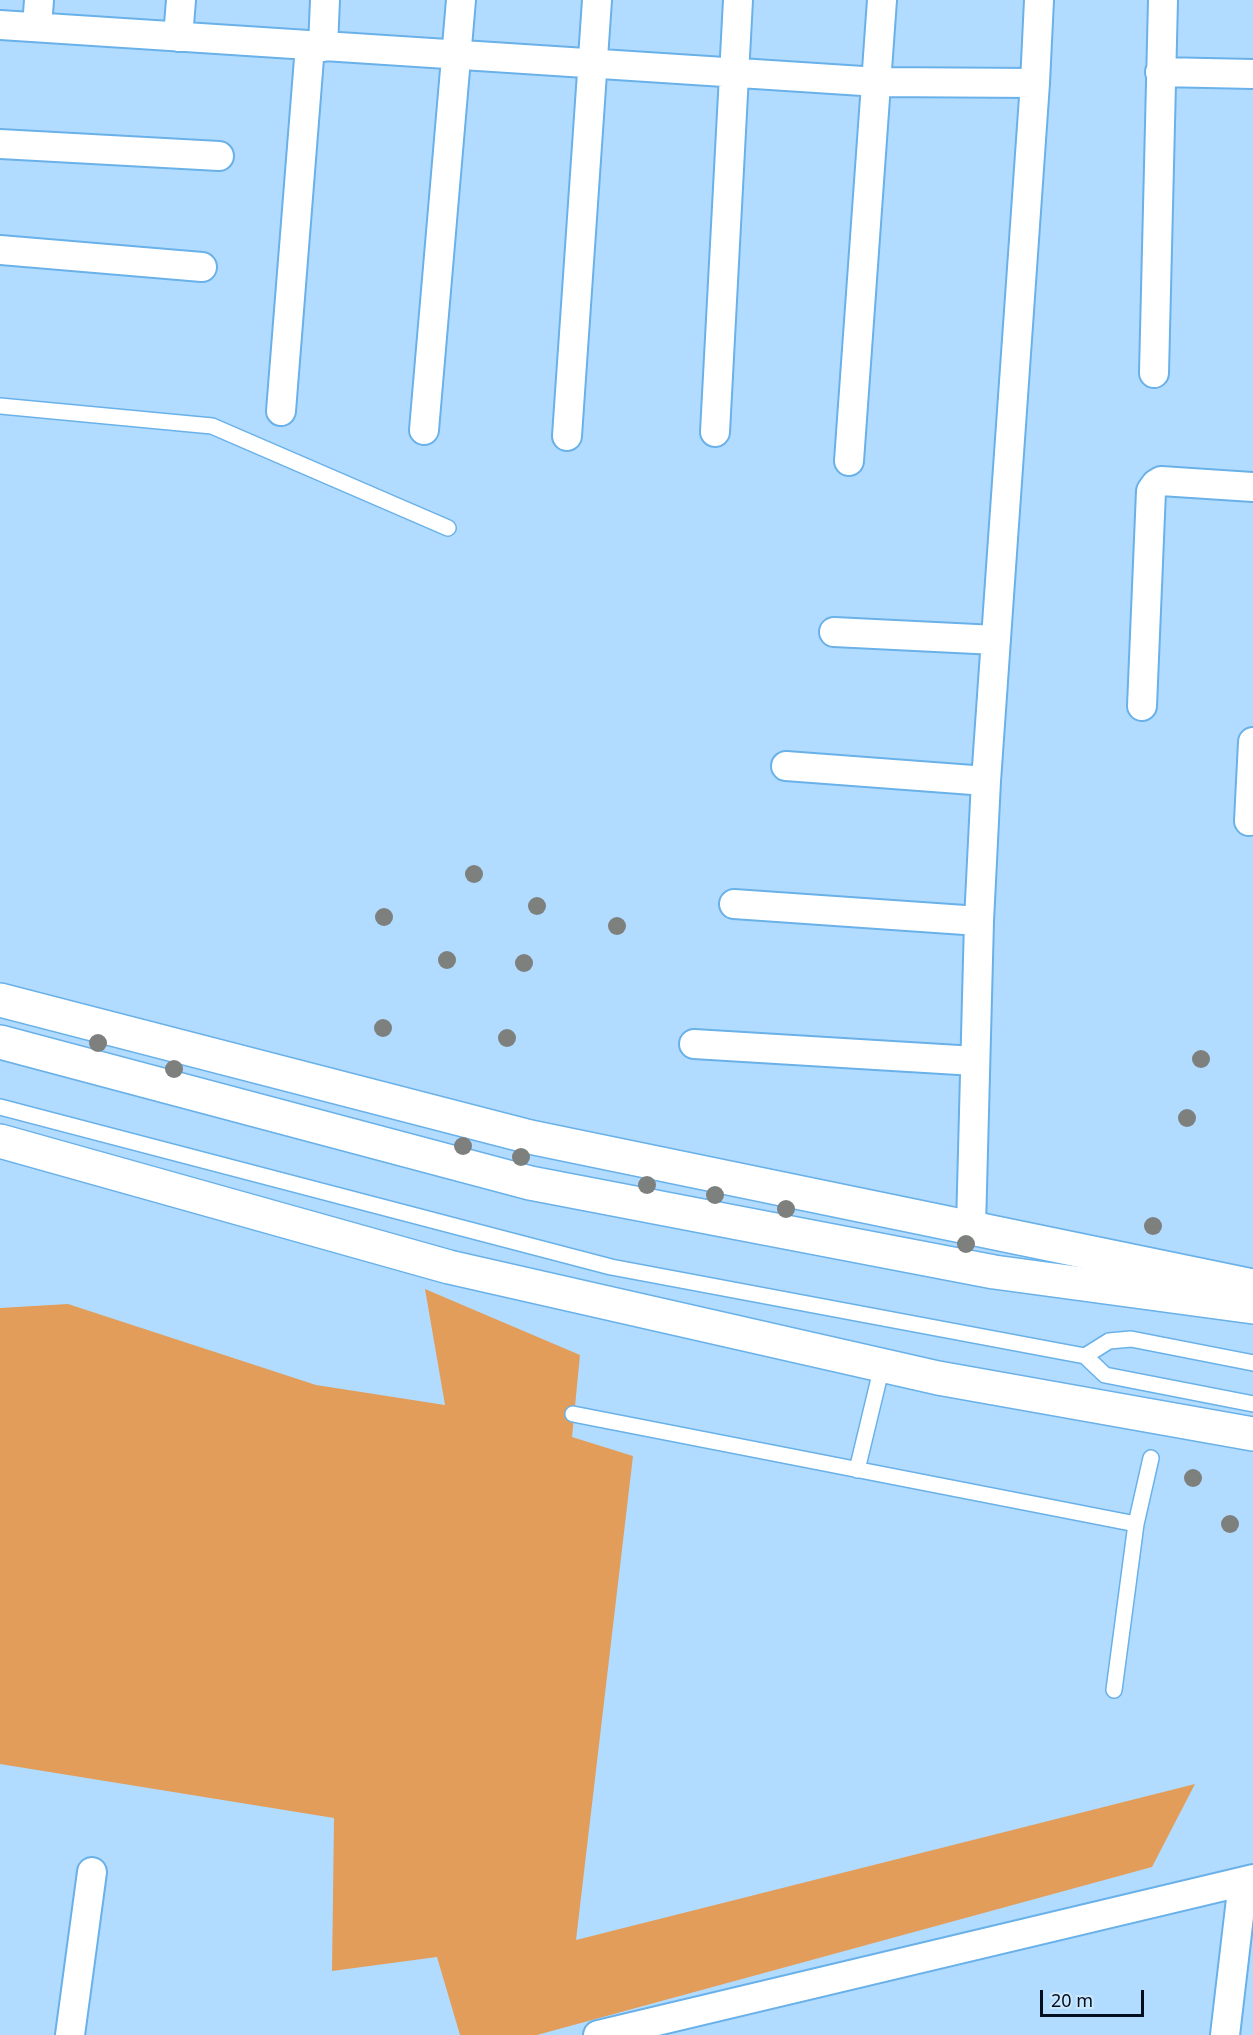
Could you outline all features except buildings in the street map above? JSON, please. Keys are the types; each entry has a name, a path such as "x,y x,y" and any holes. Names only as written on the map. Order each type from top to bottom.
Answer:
{"main road":[{"path":"0,1000 530,1137 1253,1286"},
{"path":"0,1042 530,1183 994,1272 1253,1307"},
{"path":"0,1141 449,1267 938,1378 1253,1434"}],"street":[{"path":"178,37 181,0"},
{"path":"281,411 316,46 325,0"},
{"path":"424,430 461,0"},
{"path":"567,436 597,0"},
{"path":"715,432 738,0"},
{"path":"849,461 878,82 882,0"},
{"path":"970,1227 979,921 986,781 1035,83 1038,0"},
{"path":"1154,373 1163,0"},
{"path":"0,25 38,14 178,37 878,82 1035,83"},
{"path":"1160,72 1253,74"},
{"path":"0,144 219,156"},
{"path":"0,250 202,267"},
{"path":"1142,706 1151,491 1161,481 1253,487"},
{"path":"834,632 996,640"},
{"path":"1249,821 1253,742"},
{"path":"786,766 986,781"},
{"path":"734,904 979,921"},
{"path":"694,1044 975,1061"},
{"path":"70,2035 92,1872"},
{"path":"598,2035 1248,1880 1225,2035"}],"lane":[{"path":"0,406 212,426 448,528"},
{"path":"0,1107 612,1268 1085,1356 1105,1375 1253,1404"},
{"path":"1085,1356 1109,1341 1131,1339 1253,1363"},
{"path":"858,1470 882,1365"},
{"path":"573,1414 1136,1524"},
{"path":"1114,1690 1136,1524 1151,1458"}],"shaded area":[{"path":"425,1289 580,1355 572,1437 633,1456 576,1940 1195,1784 1152,1867 537,2035 460,2035 437,1957 332,1971 334,1818 0,1764 0,1308 68,1304 316,1385 445,1405"}]}
